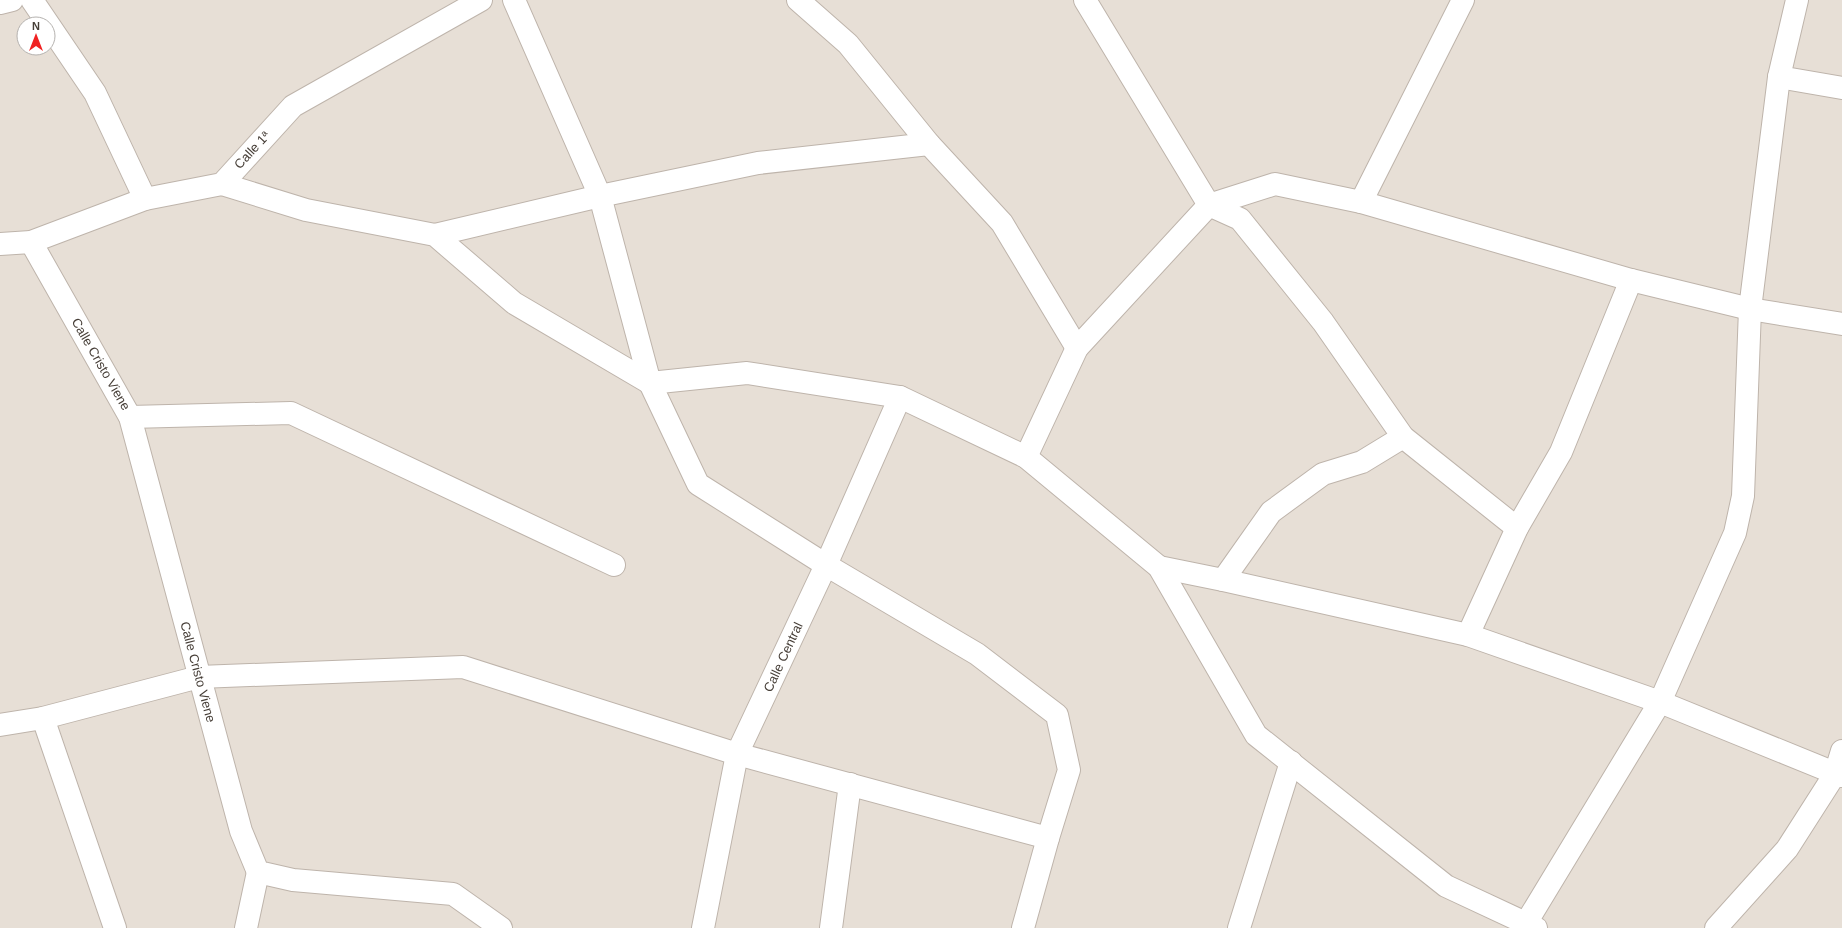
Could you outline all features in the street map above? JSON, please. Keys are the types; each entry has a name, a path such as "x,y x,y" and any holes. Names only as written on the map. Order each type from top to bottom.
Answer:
{"street":[{"path":"0,3 12,0"},
{"path":"32,0 95,93 145,199"},
{"name":"Calle 1ª","path":"222,184 293,106 481,0"},
{"path":"514,0 600,196 650,382 698,484 826,565 977,654 1056,715 1069,770 1023,928"},
{"path":"798,0 848,44 928,144 1002,223 1077,348"},
{"path":"1085,0 1209,206 1240,219 1323,322 1403,437 1517,528"},
{"path":"1361,202 1463,0"},
{"path":"435,235 514,303 650,382 747,374 900,397 1026,456 1158,567 1256,735 1446,886 1528,927 1660,702 1735,533 1743,496 1750,309 1779,77 1797,0"},
{"path":"1779,77 1842,88"},
{"path":"0,244 31,242 145,199 222,184 306,210 435,235 600,196 758,163 928,144"},
{"path":"1026,456 1077,348 1209,206 1275,184 1361,202 1631,280 1750,309 1842,324"},
{"name":"Calle Cristo Viene","path":"31,242 130,417 241,831 258,872"},
{"path":"1468,635 1517,528 1561,452 1631,280"},
{"name":"Calle Central","path":"703,928 737,754 826,565 900,397"},
{"path":"130,417 291,413 614,565"},
{"path":"1223,580 1271,512 1323,474 1362,462 1403,437"},
{"path":"1158,567 1223,580 1468,635 1660,702 1838,775"},
{"path":"0,725 44,718 199,676 463,668 737,754 1048,838"},
{"path":"44,718 115,928"},
{"path":"1716,928 1787,849 1838,775 1842,751"},
{"path":"1239,928 1291,762"},
{"path":"831,928 850,784"},
{"path":"246,928 258,872 293,880 452,894 501,928"}],"shaded area":[{"path":"0,0 1842,0 1842,928 0,928"}]}
